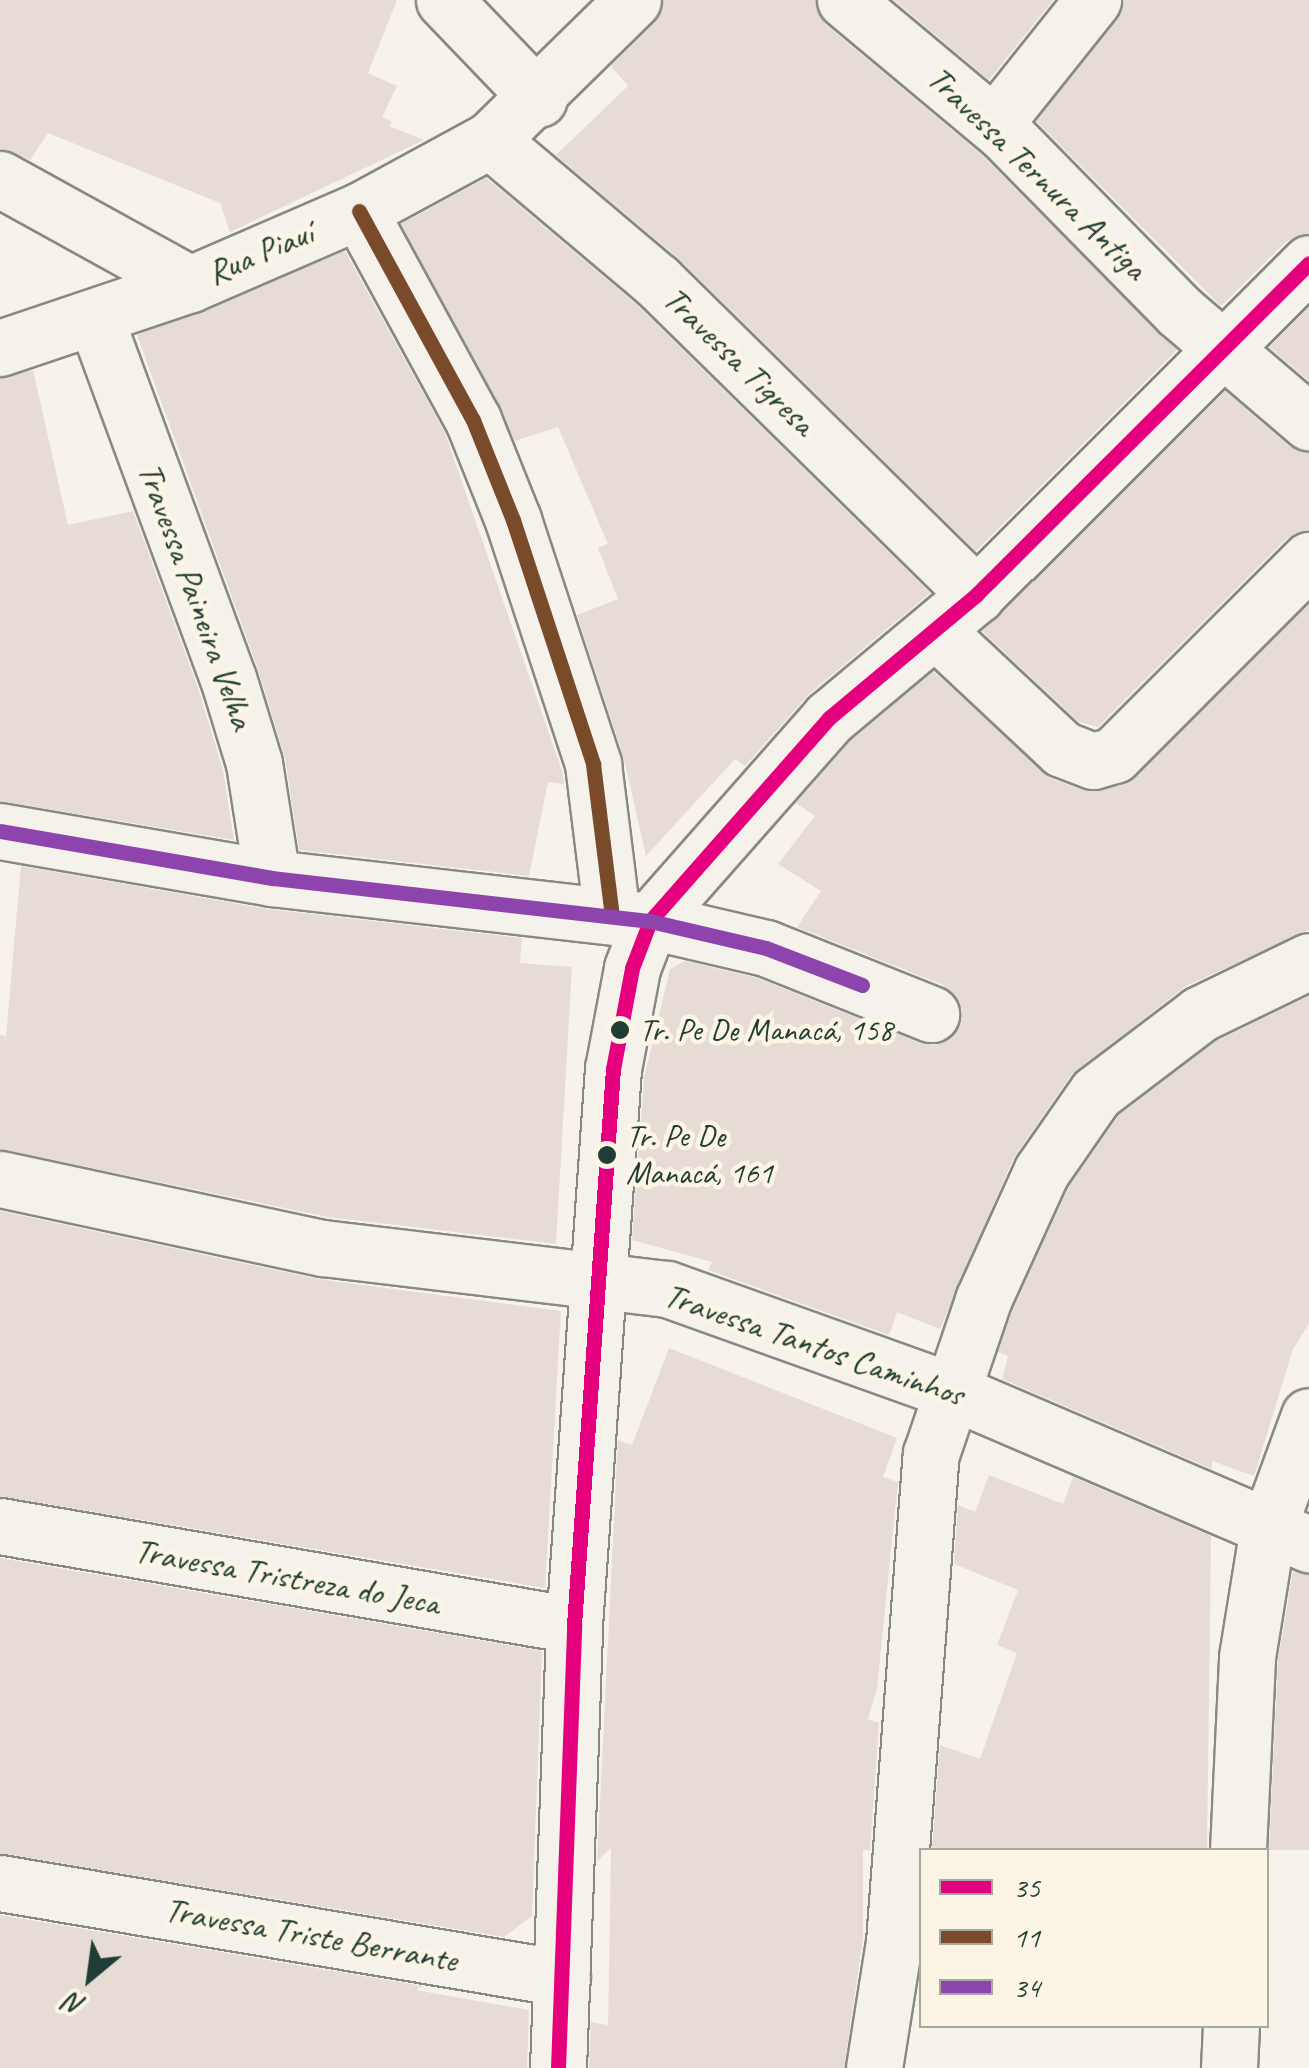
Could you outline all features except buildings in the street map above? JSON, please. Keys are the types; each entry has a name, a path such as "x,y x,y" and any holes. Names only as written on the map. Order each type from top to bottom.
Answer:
{"street":[{"path":"444,0 539,98"},
{"name":"Rua Piauí","path":"0,348 96,320 190,284 359,211 490,140 539,98 634,0"},
{"name":"Travessa Ternura Antiga","path":"845,0 994,124 1224,352 1309,422"},
{"path":"994,124 1094,0"},
{"name":"Travessa Tigresa","path":"490,140 656,281 976,595"},
{"path":"0,179 190,284"},
{"path":"359,211 474,420 514,520 594,764 631,918 632,968 613,1069 574,1625 558,2068"},
{"path":"631,918 830,718 976,595 1224,352 1309,263"},
{"name":"Travessa Paineira Velha","path":"96,320 233,695 264,810 272,878"},
{"path":"935,630 1062,749 1092,761 1114,755 1309,560"},
{"path":"0,831 272,878 631,918 766,948 931,1014"},
{"path":"874,2068 894,1942 923,1511 949,1390 1041,1172 1096,1092 1200,1014 1309,961"},
{"name":"Travessa Tantos Caminhos","path":"0,1179 323,1248 600,1280 727,1306 949,1390 1288,1536"},
{"path":"1238,1848 1247,1657 1288,1536 1309,1416"},
{"name":"Travessa Tristreza do Jeca","path":"0,1526 574,1625"},
{"name":"Travessa Triste Berrante","path":"0,1883 562,1978"},
{"path":"1229,2068 1231,2028"}],"transit line":[{"name":"11","path":"359,211 473,420 513,520 593,764 612,916"},
{"name":"35","path":"558,2068 574,1625 613,1069 632,968 650,921 829,718 976,595 1309,263"},
{"name":"34","path":"0,831 272,878 650,921 766,948 862,985"}],"place":[{"name":"Tr. Pe De Manacá, 158","path":"620,1030"},
{"name":"Tr. Pe De Manacá, 161","path":"607,1155"}]}
